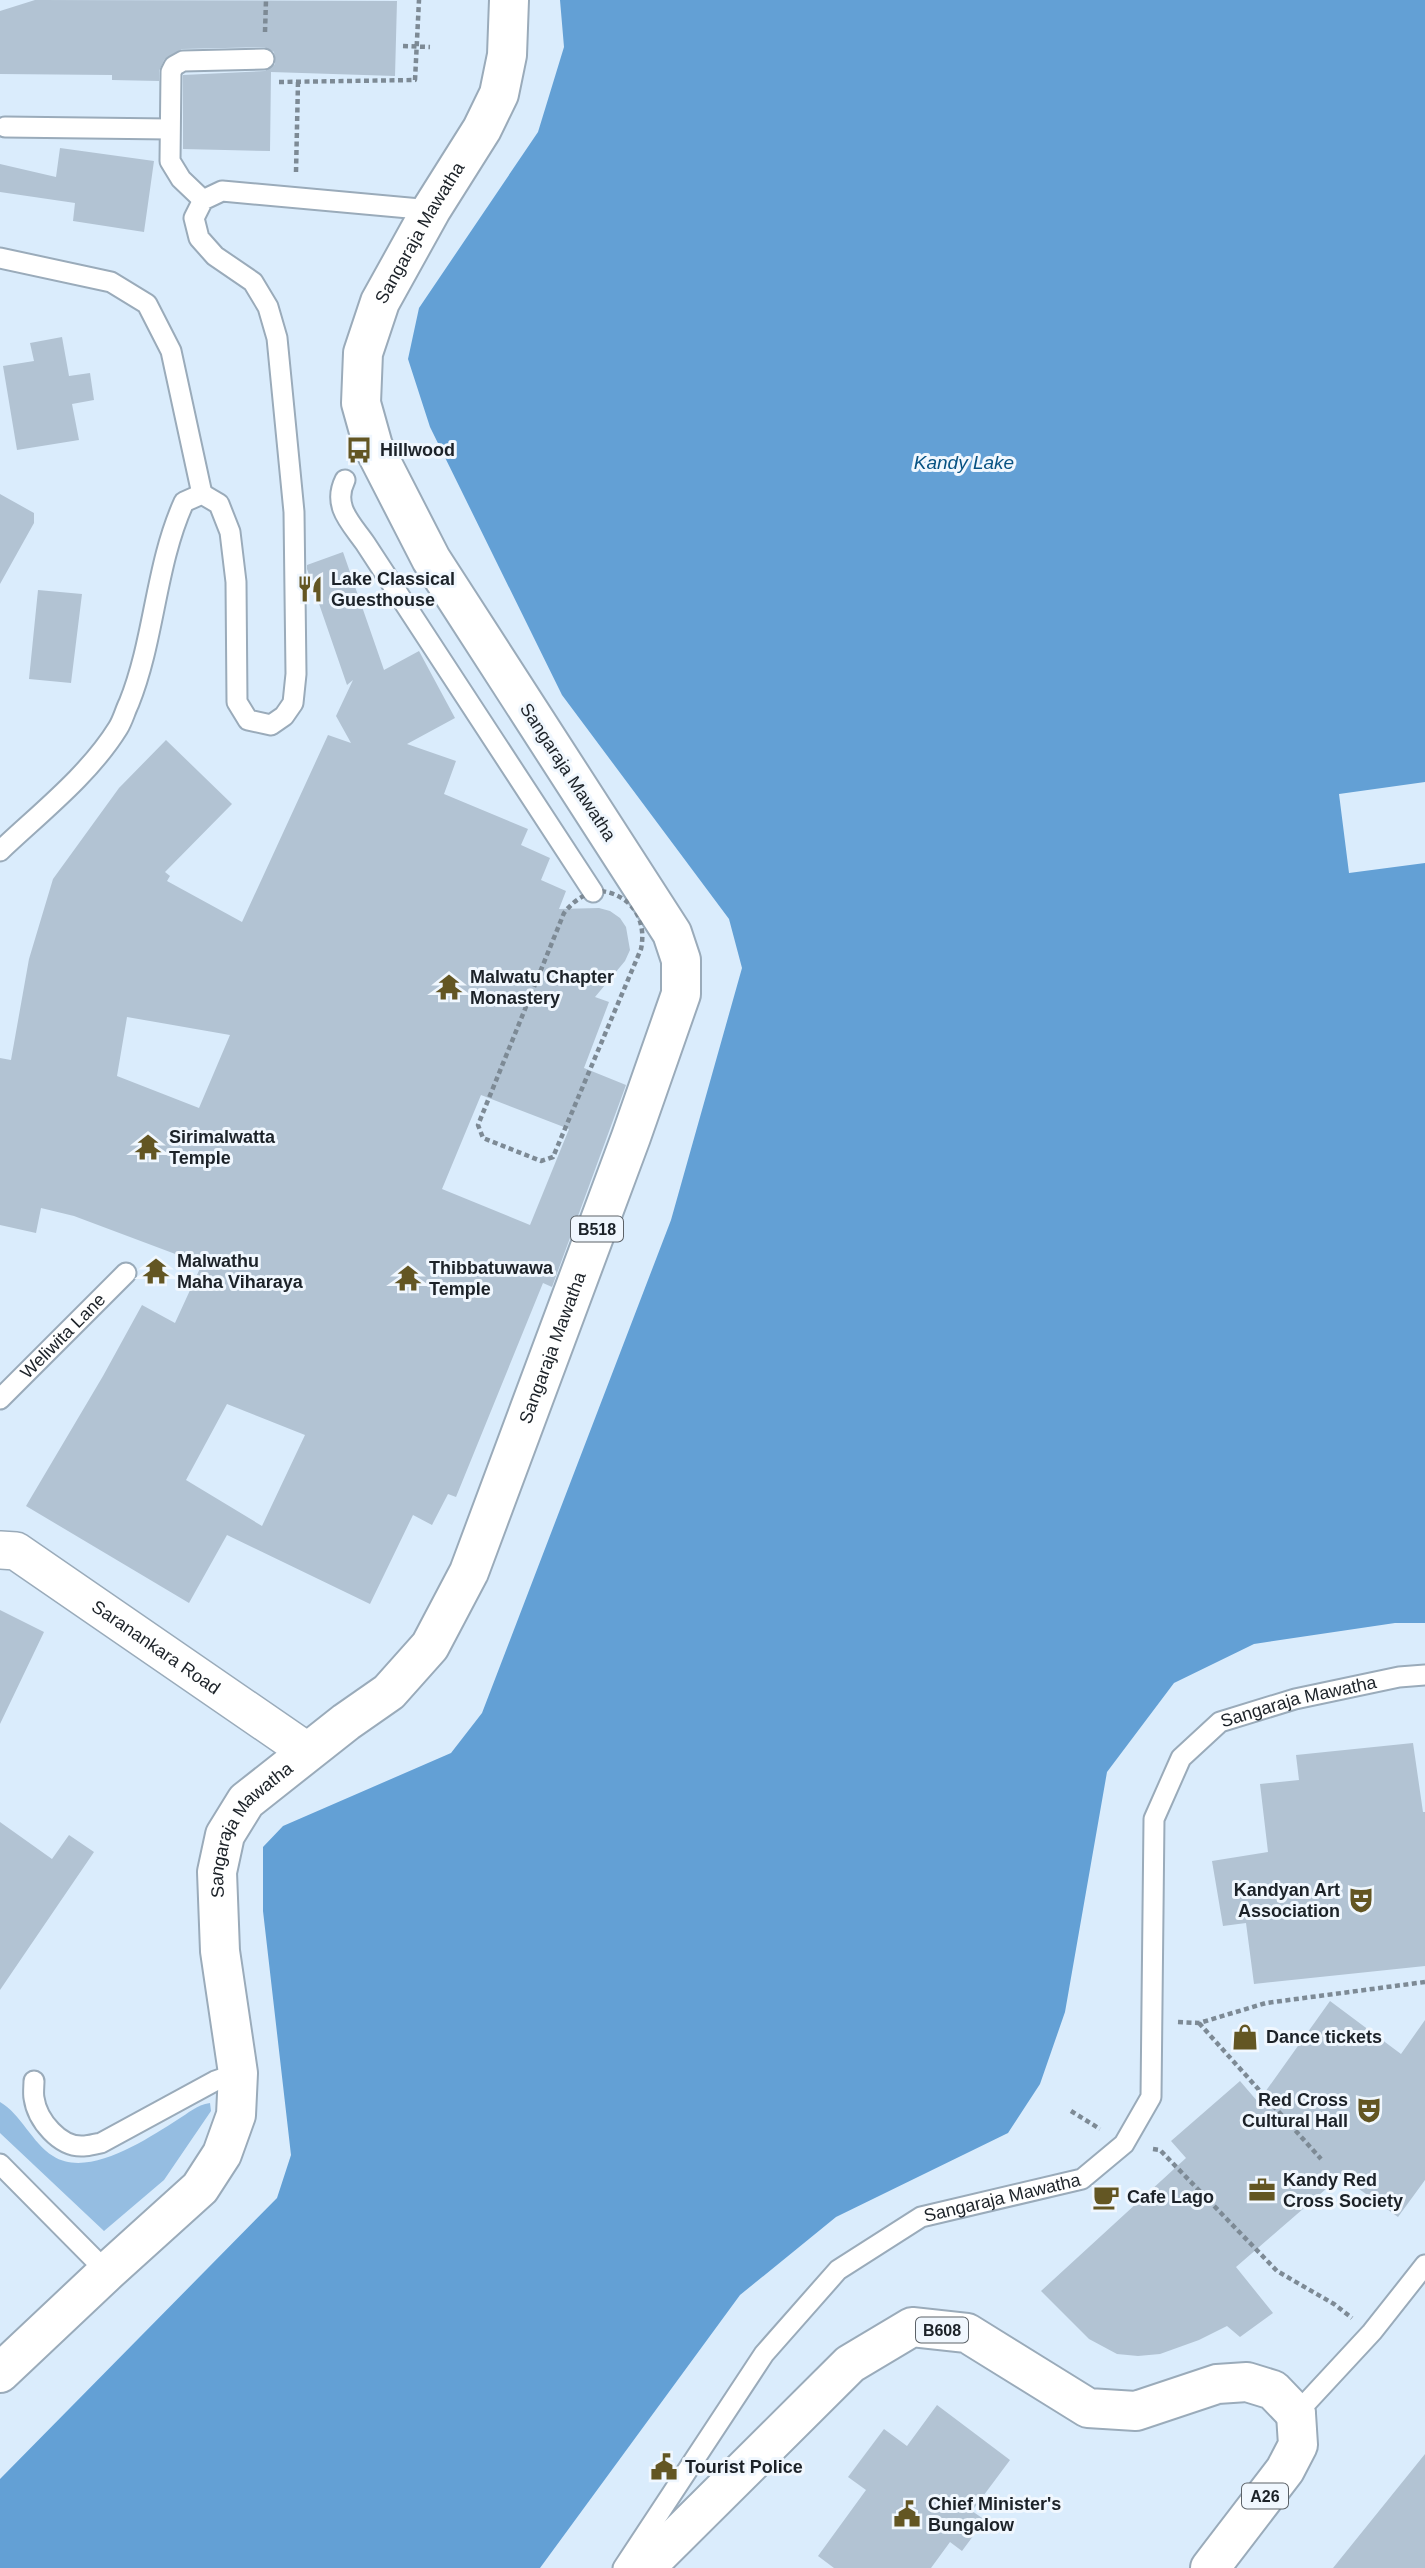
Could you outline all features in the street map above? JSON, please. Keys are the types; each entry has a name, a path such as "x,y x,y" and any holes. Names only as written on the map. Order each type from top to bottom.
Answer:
{"main road":[{"name":"Sangaraja Mawatha","path":"1,2371 200,2188 222,2154 236,2115 238,2073 220,1951 217,1871 225,1835 246,1801 389,1692 430,1646 469,1572 631,1137 681,994 681,960 672,933 431,559 367,453 361,403 360,375 363,353 380,302 431,210 482,129 499,94 507,55 509,0"},
{"name":"B608","path":"645,2568 850,2364 912,2327 967,2333 1088,2409 1136,2411 1217,2384 1247,2382 1273,2390 1296,2414"},
{"name":"A26","path":"1210,2568 1285,2470 1298,2445 1296,2414"}],"street":[{"name":"Saranankara Road","path":"0,1550 16,1551 307,1752"}],"lane":[{"path":"203,200 181,178 170,161 171,72 174,66 183,61 195,59 264,59"},
{"path":"5,127 170,129"},
{"path":"0,258 111,282 147,304 171,351 202,494 219,504 230,532 236,582 237,702 248,720 271,725 284,716 293,703 296,674 294,512 277,338 268,307 253,282 215,256 199,238 194,218 203,200 222,191 431,210"},
{"path":"345,480 339,496 342,512 365,542 593,892"},
{"path":"0,851 88,767 119,727 139,677 162,570 177,517 184,502 202,494"},
{"name":"Weliwita Lane","path":"0,1399 126,1273"},
{"name":"Sangaraja Mawatha","path":"623,2568 764,2354 838,2270 921,2217 1082,2179 1124,2144 1151,2097 1153,1819 1181,1758 1220,1722 1295,1699 1399,1677 1425,1675"},
{"path":"34,2081 34,2099 42,2119 55,2136 82,2147 100,2143 215,2081 238,2073"},
{"path":"0,2164 107,2272"},
{"path":"1296,2414 1372,2332 1425,2265"}],"path":[{"path":"266,0 263,76 276,76 277,82 415,80 419,0"},
{"path":"403,46 430,47"},
{"path":"295,197 298,82"},
{"path":"593,892 607,892 629,902 643,925 641,949 553,1157 541,1161 483,1138 478,1125 564,913 572,902 593,892"},
{"path":"1152,2021 1199,2023 1266,2003 1425,1982"},
{"path":"1199,2023 1321,2159"},
{"path":"1071,2111 1124,2144 1160,2150 1277,2272 1334,2304 1372,2332"}],"shaded area":[{"path":"0,2102 53,2156 67,2162 83,2163 100,2160 134,2146 201,2106 210,2103 211,2111 164,2180 104,2231 0,2133"}],"water":[{"name":"Kandy Lake","path":"560,0 1425,0 1425,782 1339,794 1349,873 1425,863 1425,1623 1395,1623 1254,1644 1174,1683 1107,1772 1065,2012 1040,2084 1008,2133 836,2217 740,2295 540,2568 0,2568 0,2479 277,2198 291,2155 263,1911 263,1847 283,1826 451,1753 482,1713 671,1220 742,968 729,919 562,695 430,427 408,359 419,308 538,132 564,47"}],"building":[{"path":"35,0 397,1 395,76 271,72 270,151 183,149 183,75 265,71 275,64 274,52 264,47 182,49 164,60 159,71 159,81 112,80 112,75 0,74 0,11"},
{"path":"60,148 154,161 144,232 73,221 75,203 0,192 0,164 56,177"},
{"path":"62,337 69,376 90,373 94,400 72,404 79,440 17,450 3,366 34,361 30,343"},
{"path":"0,494 34,513 34,523 0,584"},
{"path":"343,552 384,670 419,651 455,718 407,744 456,761 444,794 528,829 521,845 550,858 541,880 566,891 559,909 599,908 620,918 626,927 630,950 625,961 595,997 609,1002 584,1068 626,1085 552,1287 543,1283 456,1497 448,1494 432,1525 413,1515 370,1604 227,1535 189,1603 26,1506 142,1305 175,1323 202,1264 74,1216 41,1208 36,1233 0,1225 0,1058 11,1060 29,959 53,879 119,788 166,740 232,804 165,872 170,876 167,881 242,922 328,735 351,743 336,716 353,680 347,685 307,565","holes":["127,1017 230,1035 199,1108 117,1076","481,1095 569,1129 530,1225 442,1189","227,1404 305,1435 262,1526 186,1480"]},
{"path":"38,590 82,594 71,683 29,679"},
{"path":"0,1610 44,1632 0,1724"},
{"path":"1413,1743 1425,1812 1425,1966 1254,1984 1246,1923 1223,1926 1212,1861 1268,1852 1260,1784 1299,1780 1296,1755"},
{"path":"0,1822 52,1859 69,1835 94,1852 0,1990"},
{"path":"1330,2001 1401,2054 1425,2020 1425,2180 1398,2217 1341,2176 1236,2267 1273,2313 1240,2337 1227,2326 1199,2340 1160,2354 1138,2356 1117,2354 1089,2339 1041,2291 1186,2158 1171,2141 1240,2081 1258,2102"},
{"path":"937,2405 1010,2460 972,2511 985,2520 962,2551 950,2542 931,2568 834,2568 818,2556 866,2490 848,2477 884,2429 907,2446"},
{"path":"1425,2454 1425,2568 1333,2568"}],"place":[{"name":"Hillwood","path":"359,450"},
{"name":"Lake Classical Guesthouse","path":"310,589"},
{"name":"Malwatu Chapter Monastery","path":"449,987"},
{"name":"Sirimalwatta Temple","path":"148,1147"},
{"name":"Malwathu Maha Viharaya","path":"156,1271"},
{"name":"Thibbatuwawa Temple","path":"408,1278"},
{"name":"Kandyan Art Association","path":"1361,1900"},
{"name":"Dance tickets","path":"1245,2037"},
{"name":"Red Cross Cultural Hall","path":"1369,2110"},
{"name":"Kandy Red Cross Society","path":"1262,2190"},
{"name":"Cafe Lago","path":"1106,2197"},
{"name":"Tourist Police","path":"664,2467"},
{"name":"Chief Minister's Bungalow","path":"907,2514"}]}
